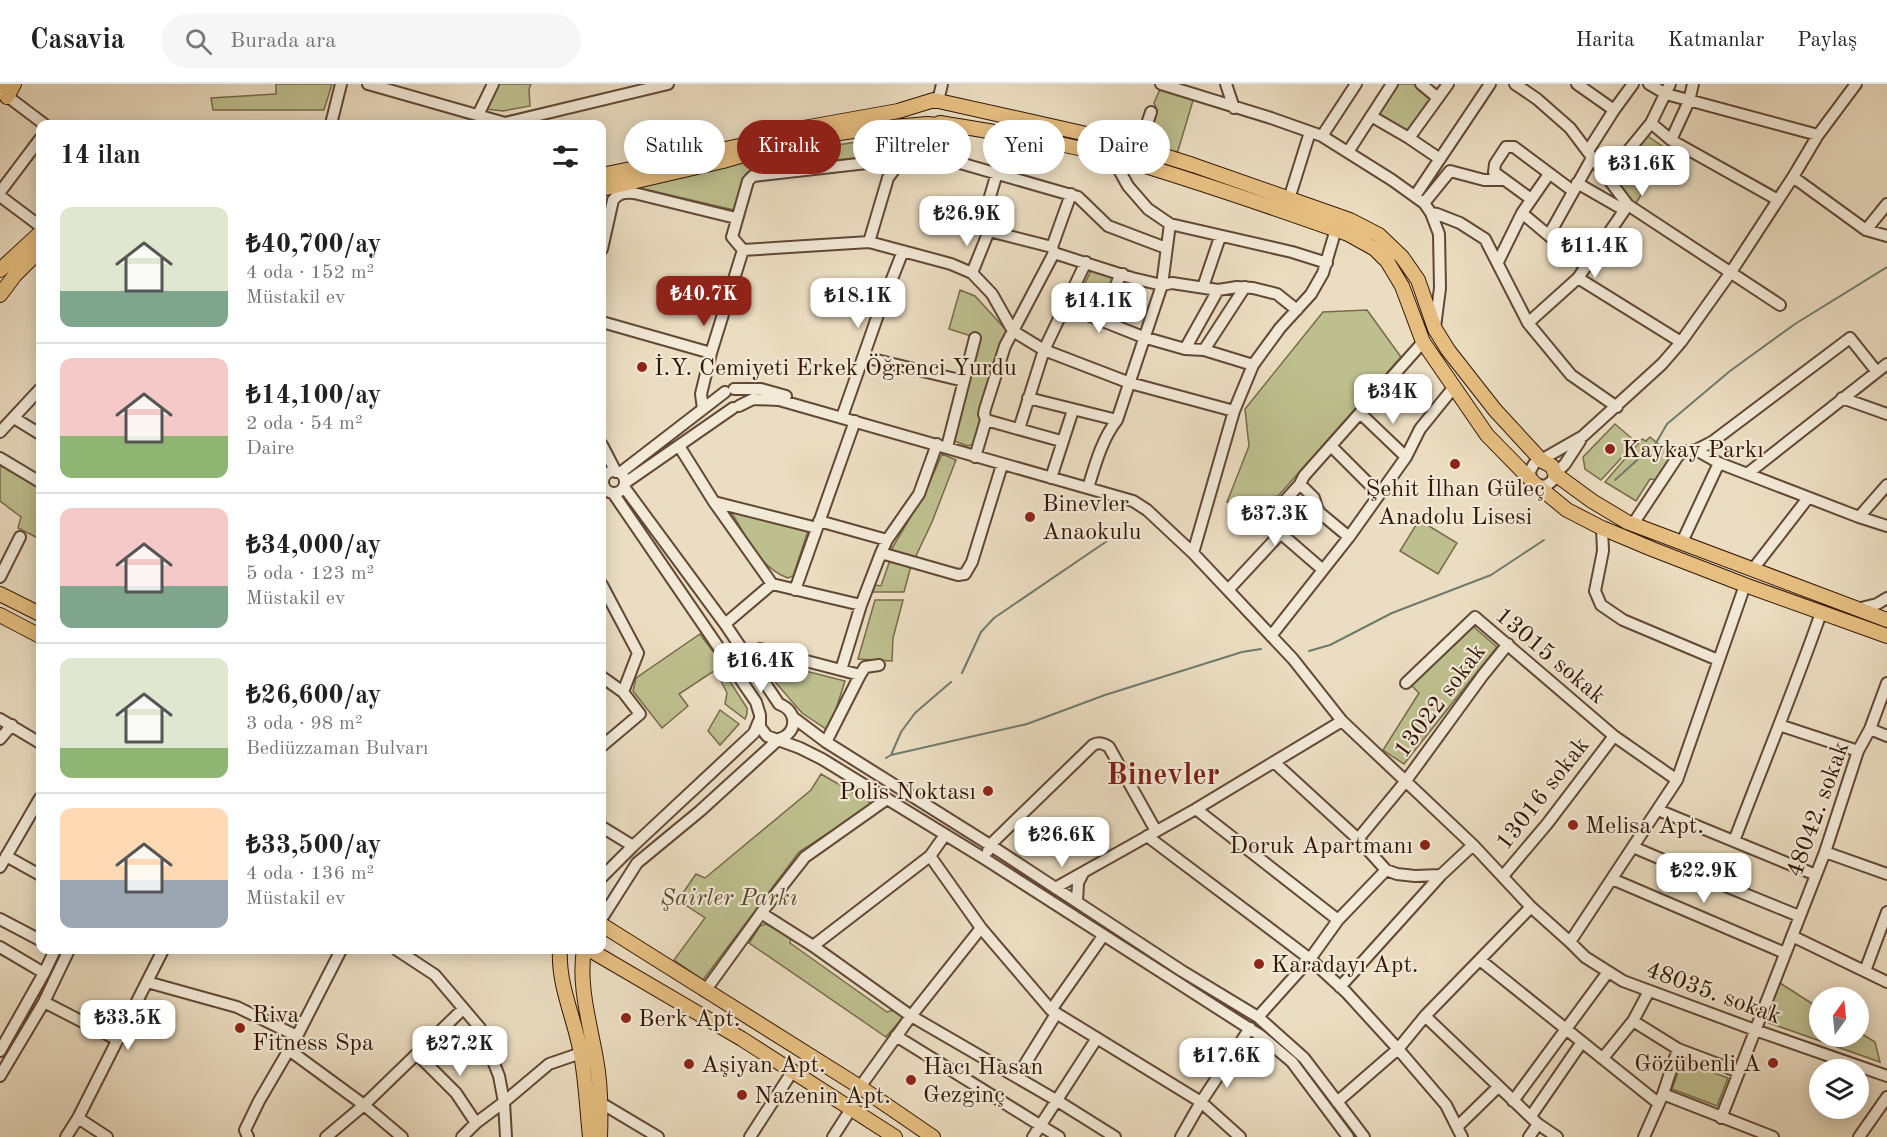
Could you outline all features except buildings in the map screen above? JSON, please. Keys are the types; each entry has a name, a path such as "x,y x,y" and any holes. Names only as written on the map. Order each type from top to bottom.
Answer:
{"main road":[{"path":"2,89 14,84"},
{"path":"935,102 946,113 944,120"},
{"path":"924,120 921,110 935,102"},
{"path":"606,174 744,145 798,129 935,102 1077,132"},
{"path":"971,129 1009,134 1077,148"},
{"path":"606,188 723,161 798,139 853,131"},
{"path":"1170,158 1350,220 1379,235 1402,257 1418,280 1435,329 1448,350 1495,410 1542,461 1552,466 1555,474 1592,501 1633,524 1887,620"},
{"path":"1168,174 1336,229 1375,249 1387,261 1402,286 1423,342 1487,435 1534,482 1567,510 1602,528 1745,585 1887,636"},
{"path":"0,270 36,237"},
{"path":"0,295 36,253"},
{"path":"0,594 36,612"},
{"path":"2,619 36,634"},
{"path":"606,928 860,1087 933,1137"},
{"path":"560,954 564,987 581,1053 590,1137"},
{"path":"584,954 584,993 597,1062 601,1103 600,1137"},
{"path":"597,954 742,1039 895,1137"},
{"path":"582,969 585,963 593,959 609,961"}],"street":[{"path":"331,120 341,84"},
{"path":"368,84 493,120"},
{"path":"478,115 493,84"},
{"path":"528,120 668,84"},
{"path":"935,102 942,84"},
{"path":"1161,84 1322,136 1419,200 1431,213 1438,234 1440,288 1435,329"},
{"path":"1226,84 1234,108"},
{"path":"1322,136 1356,84"},
{"path":"1348,152 1392,84"},
{"path":"1421,84 1438,98"},
{"path":"1409,138 1448,84"},
{"path":"1419,200 1440,159 1490,84"},
{"path":"1577,84 1614,110"},
{"path":"1549,234 1614,110 1633,84"},
{"path":"1649,84 1668,89 1689,100 1818,135"},
{"path":"1671,140 1689,100 1693,84"},
{"path":"1583,436 1549,484 1542,486 1534,482 1530,476 1532,467 1583,436 1662,364 1681,342 1731,272 1818,135 1856,84"},
{"path":"1523,86 1570,129 1626,208"},
{"path":"2,89 39,120"},
{"path":"1606,177 1651,123 1668,89"},
{"path":"1148,120 1151,112"},
{"path":"1371,116 1440,159"},
{"path":"1651,123 1671,140 1778,200"},
{"path":"1289,199 1310,132"},
{"path":"36,144 0,194 36,223"},
{"path":"1531,199 1494,172 1495,164 1506,147 1514,147 1549,174 1626,208 1731,272 1780,305"},
{"path":"743,250 732,237 748,180 753,176 853,165"},
{"path":"1419,200 1450,171 1484,180 1503,180"},
{"path":"869,242 891,174"},
{"path":"972,273 995,216 989,200 997,174"},
{"path":"1001,174 1078,197 1108,226 1166,248"},
{"path":"1121,174 1128,186 1148,209 1170,224 1292,252 1327,263"},
{"path":"1498,262 1522,213 1549,174"},
{"path":"1793,177 1866,230 1887,236"},
{"path":"606,231 613,200 624,192 736,218"},
{"path":"975,457 986,420 984,414 1005,346 1053,250 1071,194"},
{"path":"1866,230 1887,204"},
{"path":"1528,323 1578,278 1626,208"},
{"path":"1431,213 1460,223 1485,239 1528,323 1571,375 1617,407"},
{"path":"1522,213 1586,267"},
{"path":"1088,488 1110,428 1117,420 1162,285 1170,224"},
{"path":"1193,553 1234,411 1253,365 1280,328 1311,294 1327,263 1336,229"},
{"path":"988,231 1162,285 1172,283 1218,290 1237,286 1277,294 1297,310"},
{"path":"1203,287 1220,237"},
{"path":"743,250 869,242 951,264 972,273 992,294 1013,331 1044,350 1130,382 1234,411"},
{"path":"703,409 701,394 711,353 743,250"},
{"path":"842,417 903,251"},
{"path":"1019,429 1044,350 1086,262"},
{"path":"1102,320 1119,278 1123,274"},
{"path":"1418,280 1429,283 1439,278"},
{"path":"1578,278 1681,342"},
{"path":"1204,350 1245,287"},
{"path":"1185,349 1218,290"},
{"path":"1065,306 1143,337 1185,349 1204,350 1253,365"},
{"path":"606,323 711,353"},
{"path":"841,670 861,605 881,553 887,540 919,494 942,445 964,381 975,338"},
{"path":"1633,524 1680,453 1696,450 1712,442 1850,338 1877,372"},
{"path":"1323,570 1281,533 1274,525 1273,514 1423,342"},
{"path":"864,357 964,381"},
{"path":"1747,474 1887,364"},
{"path":"1271,636 1349,537 1406,457 1420,429 1454,387"},
{"path":"830,414 806,402 761,389 730,391 703,409 621,479 620,492 608,494 756,702 762,732 772,739 778,739 822,759 985,859 1250,1028 1292,1062 1348,1137"},
{"path":"730,391 723,401 727,406 736,407"},
{"path":"730,391 741,394 742,400 736,407"},
{"path":"0,432 36,393"},
{"path":"1028,398 1117,420"},
{"path":"1842,398 1887,414"},
{"path":"621,479 679,446 736,407 753,399 779,400 830,414"},
{"path":"1051,478 1061,441 1073,410"},
{"path":"1360,413 1406,457"},
{"name":"48035. sokak","path":"830,414 1133,501 1147,510 1193,553 1305,674 1342,721 1473,845 1531,907 1585,957 1623,981 1887,1076"},
{"path":"14,418 36,432"},
{"path":"986,420 1061,441"},
{"path":"795,590 855,421"},
{"path":"679,446 714,502 772,584 861,605"},
{"path":"1331,446 1379,494"},
{"path":"1696,450 1719,463 1887,526"},
{"path":"606,452 621,479 779,704 789,709 794,718 826,742 1182,971 1258,1017 1297,1050 1364,1137"},
{"path":"0,458 36,480"},
{"path":"1682,542 1719,463"},
{"path":"881,553 958,575 967,572 1002,465"},
{"path":"606,476 609,473 621,479"},
{"path":"1300,484 1314,498 1320,513 1349,537"},
{"path":"1859,517 1887,485"},
{"path":"1753,569 1808,498"},
{"path":"714,502 887,540"},
{"path":"1602,528 1603,551 1595,591 1601,605 1623,620 1718,660"},
{"path":"1228,590 1281,533"},
{"path":"0,577 20,537"},
{"path":"724,624 772,584"},
{"path":"1570,942 1677,780 1745,585"},
{"path":"606,592 638,652 623,692"},
{"path":"1857,609 1877,604 1887,598"},
{"path":"1734,842 1793,693 1821,613"},
{"name":"13015 sokak","path":"1406,683 1475,617 1614,736 1677,780"},
{"name":"13022 sokak","path":"1358,839 1405,782 1508,644"},
{"path":"760,649 860,675"},
{"path":"826,742 865,667 879,665"},
{"path":"606,680 623,692 640,714 606,744"},
{"name":"48042. sokak","path":"1721,1118 1825,852 1858,752 1870,729 1887,682"},
{"path":"606,873 754,733 768,706 779,704"},
{"path":"606,912 637,863 700,811 778,739 789,734 794,718"},
{"path":"0,719 36,740"},
{"path":"1055,888 1196,809 1342,721"},
{"path":"0,739 12,725"},
{"path":"1779,725 1858,752"},
{"path":"1870,729 1887,736"},
{"name":"13016 sokak","path":"1503,876 1547,824 1614,736"},
{"path":"985,859 990,846 1093,745 1105,744 1109,747 1151,833 1310,959 1340,987 1446,1105 1460,1132 1498,1086"},
{"path":"1274,762 1358,839 1386,870 1415,876 1441,875"},
{"path":"705,991 805,857 887,799"},
{"path":"0,867 36,805"},
{"path":"1196,809 1338,920"},
{"path":"1658,810 1816,875"},
{"path":"606,829 633,846"},
{"path":"813,946 930,856 945,835"},
{"path":"1340,987 1441,875 1473,845"},
{"path":"1633,847 1799,916"},
{"path":"1825,852 1887,874"},
{"path":"6,856 36,873"},
{"path":"930,856 981,928 1053,1012 1201,1102 1240,1137"},
{"path":"1258,1017 1310,959 1338,920 1386,870"},
{"path":"1077,902 1078,883 1083,873"},
{"path":"1612,879 1785,953"},
{"path":"1337,1102 1398,1049 1425,1016 1531,907"},
{"path":"1865,971 1887,912"},
{"path":"761,914 813,946 911,1016 1115,1137"},
{"path":"0,919 36,938"},
{"path":"860,1087 911,1016 981,928"},
{"path":"1017,1077 1053,1012 1103,936"},
{"path":"1792,936 1887,982"},
{"path":"0,947 44,973"},
{"path":"0,1051 53,954"},
{"path":"0,1076 44,1002 67,954"},
{"path":"66,1137 78,1118 161,954"},
{"path":"248,1137 245,1130 259,1101 297,1036 339,954"},
{"path":"403,954 435,975 480,1028 499,1076 504,1102 506,1137"},
{"path":"1480,960 1565,1030 1660,1099 1773,1137"},
{"path":"1513,1101 1608,972"},
{"path":"147,982 237,1007 297,1036"},
{"path":"1603,1058 1633,1021 1649,991"},
{"path":"44,1002 118,1040"},
{"path":"326,1137 364,1105 463,1009"},
{"path":"1425,1016 1513,1101 1557,1137"},
{"path":"1633,1021 1678,1049 1739,1072"},
{"path":"1181,1137 1201,1102 1250,1028"},
{"path":"896,1036 1059,1137"},
{"path":"1033,1137 1097,1038"},
{"path":"1529,1137 1534,1120 1582,1042"},
{"path":"1644,1137 1678,1049"},
{"path":"289,1050 364,1105 402,1137"},
{"path":"462,1137 549,1064 581,1053"},
{"path":"417,1054 456,1093 476,1123"},
{"path":"750,1137 792,1072"},
{"path":"1859,1137 1887,1096"},
{"path":"601,1103 658,1137"},
{"path":"833,1137 851,1109"},
{"path":"78,1118 107,1137"}],"green space":[{"path":"276,84 332,84 324,110 213,110 211,98 276,94"},
{"path":"499,84 531,84 530,106 503,111 485,109"},
{"path":"1398,84 1414,84 1433,98 1407,134 1379,114"},
{"path":"1161,87 1194,97 1177,154 1170,152 1170,120 1153,120 1157,110 1154,103"},
{"path":"1646,135 1668,150 1635,205 1612,177"},
{"path":"853,143 853,158 841,159 841,144"},
{"path":"737,161 737,174 752,174 742,180 734,210 627,185 676,174 725,174 725,163"},
{"path":"1093,267 1118,275 1097,312 1074,305"},
{"path":"960,290 975,296 1007,331 973,444 968,446 951,440 981,339 949,329"},
{"path":"1367,310 1401,357 1278,496 1227,502 1249,446 1245,409 1323,312"},
{"name":"Kaykay Parkı","path":"1615,424 1636,442 1601,480 1585,469 1583,457"},
{"path":"1650,437 1672,455 1657,480 1650,479 1636,501 1605,482 1642,439 1646,441"},
{"path":"942,454 956,460 915,558 891,550 926,491"},
{"path":"0,462 36,484 36,537 18,528 21,517 0,501"},
{"path":"731,512 808,531 793,576 788,578 769,567 748,541"},
{"path":"1419,520 1457,543 1438,574 1400,551"},
{"path":"890,560 911,566 904,592 873,592 875,585 881,586"},
{"path":"875,600 903,600 893,638 892,661 858,659"},
{"path":"1468,622 1497,647 1404,764 1383,750 1419,693 1409,683"},
{"path":"700,634 723,665 679,694 688,706 662,728 633,691 636,678"},
{"path":"762,660 845,681 829,731 802,713 763,668"},
{"path":"727,677 747,708 745,719 725,704 727,693 721,681"},
{"path":"720,710 739,724 720,745 708,731"},
{"name":"Şairler Parkı","path":"821,774 873,804 799,852 703,980 674,960 705,918 678,900 696,874 705,878 811,790"},
{"path":"766,924 791,938 790,943 887,1012 894,1010 903,1017 886,1037 749,943 760,926"},
{"path":"1780,983 1809,1002 1809,1037 1769,1023 1767,1016"},
{"path":"1869,1038 1875,1042 1880,1062 1837,1047 1869,1047"},
{"path":"1682,1061 1728,1078 1717,1106 1672,1089"}],"waterway":[{"path":"1615,480 1656,443 1667,424 1730,371 1795,324 1887,267"},
{"path":"962,673 981,632 994,618 1113,537"},
{"path":"1309,651 1330,645 1392,613 1491,575 1544,540"},
{"path":"886,758 1027,724 1105,695 1242,652 1261,649"},
{"path":"891,755 901,732 915,713 951,682"}],"place":[{"name":"İ.Y. Cemiyeti Erkek Öğrenci Yurdu","path":"642,367"},
{"name":"Kaykay Parkı","path":"1610,449"},
{"name":"Şehit İlhan Güleç Anadolu Lisesi","path":"1455,464"},
{"name":"Binevler Anaokulu","path":"1030,517"},
{"name":"Polis Noktası","path":"988,791"},
{"name":"Melisa Apt.","path":"1573,825"},
{"name":"Doruk Apartmanı","path":"1425,845"},
{"name":"Karadayı Apt.","path":"1259,964"},
{"name":"Berk Apt.","path":"626,1018"},
{"name":"Riva Fitness Spa","path":"240,1028"},
{"name":"Gözübenli A","path":"1773,1063"},
{"name":"Aşiyan Apt.","path":"689,1064"},
{"name":"Hacı Hasan Gezginç","path":"911,1080"},
{"name":"Nazenin Apt.","path":"742,1095"}],"district":[{"name":"Binevler","path":"1163,774"}]}
